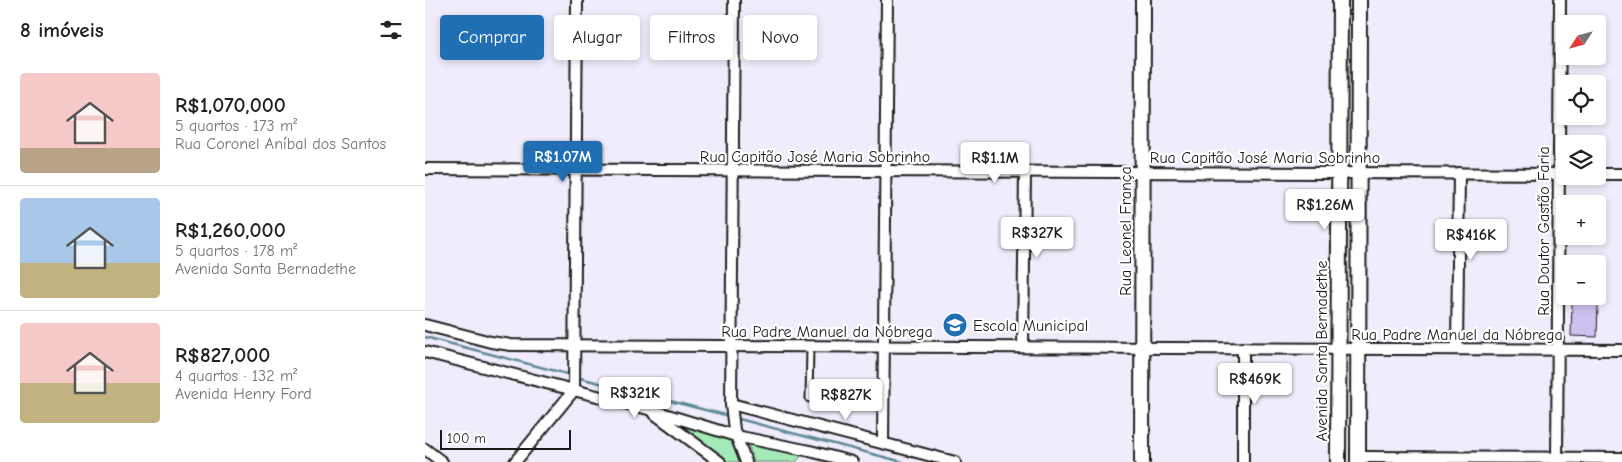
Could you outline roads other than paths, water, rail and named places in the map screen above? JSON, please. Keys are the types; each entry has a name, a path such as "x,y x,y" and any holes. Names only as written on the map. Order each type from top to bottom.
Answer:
{"main road":[{"name":"Rua Leonel França","path":"1142,462 1143,0"},
{"name":"Avenida Santa Bernadethe","path":"1339,462 1340,0"},
{"path":"1358,459 1359,0"}],"street":[{"path":"515,462 574,388 577,0"},
{"path":"734,0 731,404 732,422 746,462"},
{"path":"883,443 887,0"},
{"name":"Rua Doutor Gastão Faria","path":"1559,0 1561,135"},
{"name":"Rua Capitão José Maria Sobrinho","path":"425,169 1556,174"},
{"path":"1023,347 1025,172"},
{"path":"1457,349 1459,173"},
{"path":"1606,174 1622,174"},
{"name":"Rua Doutor Gastão Faria","path":"1557,460 1562,185"},
{"name":"Rua Padre Manuel da Nóbrega","path":"425,325 491,342 511,345 1622,350"},
{"path":"1243,348 1243,462"},
{"path":"425,352 574,388 736,436 803,449 852,462"},
{"path":"731,404 955,462"},
{"path":"648,409 720,462"},
{"path":"425,449 442,462"},
{"path":"1358,459 1557,460 1622,458"}],"lane":[{"path":"809,399 810,346"}],"waterway":[{"path":"425,337 571,375"},
{"path":"576,377 725,415"},
{"path":"739,419 903,462"}],"place":[{"name":"Escola Municipal","path":"955,325"}]}
